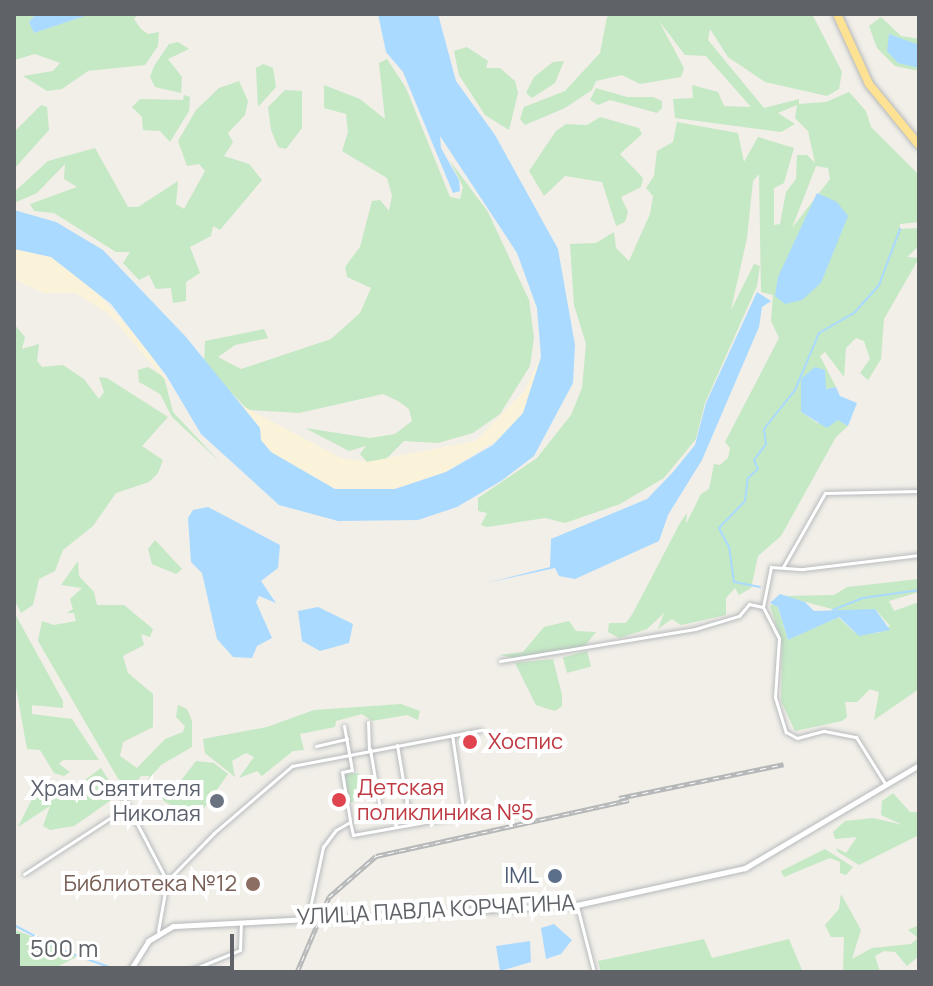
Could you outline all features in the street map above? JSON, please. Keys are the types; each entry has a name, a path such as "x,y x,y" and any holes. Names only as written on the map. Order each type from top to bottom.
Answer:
{"highway":[{"path":"839,14 873,81 919,139"},
{"path":"839,14 869,84 919,145"}],"main road":[{"name":"УЛИЦА ПАВЛА КОРЧАГИНА","path":"158,931 241,921 577,905 753,865 919,765"},
{"path":"131,969 158,931"}],"street":[{"path":"783,568 820,497 828,491 919,491"},
{"path":"886,785 856,737 824,731 797,738 786,732 775,697 779,638 763,607 766,584 771,567 919,555"},
{"path":"500,661 695,629 739,616 749,604 763,607"},
{"path":"368,722 379,803"},
{"path":"344,726 352,770 342,772 353,835 464,815 452,735"},
{"path":"158,931 167,881 292,766 481,730"},
{"path":"316,746 347,739"},
{"path":"397,745 407,804 421,822"},
{"path":"121,793 167,881"},
{"path":"24,874 110,818"},
{"path":"308,917 323,847 350,822"},
{"path":"577,905 594,972"},
{"path":"186,972 240,950 241,921"},
{"path":"203,965 205,972"}],"green space":[{"path":"14,14 36,14 29,22 34,33 91,14 138,14 134,19 141,29 148,34 159,32 158,46 145,65 88,71 62,89 47,91 23,76 53,71 60,63 35,54 14,60"},
{"path":"613,14 812,14 842,72 839,89 827,96 765,82 728,57 710,29 708,40 764,108 799,99 799,104 826,102 849,92 866,111 871,127 919,175 919,222 900,224 900,229 919,228 919,246 907,257 919,258 884,319 881,359 868,380 860,373 870,359 864,341 856,338 846,348 844,377 825,352 820,356 836,387 825,389 824,374 801,412 817,423 839,420 848,426 836,437 781,536 758,556 751,588 739,595 735,588 726,598 726,615 681,625 672,619 658,629 664,613 647,629 619,638 608,632 609,623 626,623 680,523 687,513 686,524 701,494 709,489 714,464 720,465 728,458 730,448 725,442 779,338 771,321 773,295 761,292 759,174 753,181 747,238 731,310 754,264 760,266 757,286 705,403 696,439 664,478 620,504 565,523 545,518 487,527 481,525 487,513 478,511 478,498 537,458 571,415 582,388 586,344 574,305 570,244 596,243 614,232 616,248 629,261 650,214 653,196 646,188 654,176 657,151 673,142 677,122 738,133 744,162 758,137 794,148 784,183 774,188 774,225 780,224 786,192 796,179 797,155 807,155 815,163 808,131 795,118 797,105 778,113 795,124 781,132 675,118 673,99 693,98 692,85 718,92 724,106 751,107 706,56 685,55 659,21 684,68 681,77 640,84 622,75 596,81 592,90 565,108 525,125 520,119 524,107 565,91 600,53 607,17","holes":["816,166 828,168 830,179 792,228"]},
{"path":"881,17 901,36 919,39 918,45 889,34 919,71 895,66 877,48 869,26"},
{"path":"178,42 189,49 168,59 182,77 181,93 155,87 150,77 169,44"},
{"path":"467,47 488,61 486,68 500,68 515,81 518,93 509,130 485,115 459,75 454,51"},
{"path":"387,59 406,88 450,197 460,199 463,187 450,161 488,212 529,300 534,337 530,366 500,414 473,433 438,443 404,441 386,459 367,462 360,454 366,446 349,451 305,428 370,438 395,434 412,421 409,409 383,394 299,413 248,410 204,364 205,341 264,329 268,338 235,345 218,357 241,369 331,339 360,313 371,288 347,277 345,267 360,247 372,201 380,200 389,211 392,196 387,178 342,151 348,132 346,114 324,108 324,85 360,99 385,119 379,63"},
{"path":"564,61 555,83 532,98 526,93 534,77 553,62"},
{"path":"263,64 273,68 276,87 258,107 256,68"},
{"path":"239,81 248,101 245,115 228,133 233,142 224,156 249,164 262,180 220,230 213,226 211,236 190,247 200,273 186,282 186,301 173,303 171,288 156,289 149,275 139,280 123,263 130,252 116,252 54,213 34,211 30,204 77,187 64,179 65,164 37,193 14,203 14,192 48,161 95,148 128,207 138,207 178,181 176,204 184,209 205,171 199,164 187,166 178,141 196,110 219,88"},
{"path":"596,88 627,97 653,97 662,101 662,108 657,113 610,100 598,105 590,100"},
{"path":"285,90 302,91 302,128 286,149 278,147 271,130 268,107"},
{"path":"184,95 190,97 189,111 170,142 160,131 143,130 142,117 132,107 140,99 183,100"},
{"path":"41,105 47,107 49,130 14,169 14,132"},
{"path":"600,117 639,128 642,134 620,154 643,178 641,187 621,197 628,212 625,222 616,226 602,182 565,176 544,196 529,171 556,131 566,124 587,125"},
{"path":"14,324 25,337 22,349 39,344 37,361 42,367 63,365 84,379 99,399 104,392 99,377 107,378 168,417 142,446 163,460 158,473 149,482 116,493 93,526 63,550 55,571 39,579 33,605 21,613 14,599"},
{"path":"148,367 164,377 173,412 220,462 172,417 160,394 139,382 138,370"},
{"path":"155,540 182,569 176,574 152,564 148,549"},
{"path":"78,561 79,576 94,592 97,605 124,605 153,629 150,637 141,634 144,645 123,656 128,673 153,694 153,727 123,742 120,756 137,768 165,739 183,732 185,726 176,717 178,705 187,709 192,721 192,747 161,765 140,789 150,776 141,776 127,794 38,641 42,621 54,625 76,621 74,613 67,613 73,609 70,599 82,588 61,585"},
{"path":"919,579 919,592 889,601 894,611 919,602 919,689 874,720 879,692 870,689 857,702 845,702 847,717 842,721 795,731 781,701 782,643 770,606 775,603 778,607 788,640 838,617 854,632 878,633 890,626 875,609 843,612 784,596 834,595 847,587"},
{"path":"14,612 63,701 63,708 32,705 32,714 72,719 99,760 63,760 59,764 70,772 64,776 54,773 40,750 27,749 14,676"},
{"path":"569,621 576,631 596,632 584,647 514,658 500,655 523,652 544,627"},
{"path":"587,651 591,666 567,673 563,657"},
{"path":"553,659 562,695 562,706 555,711 536,705 515,663"},
{"path":"401,704 420,711 418,720 407,715 372,721 362,714 336,721 335,727 300,734 304,750 293,751 262,776 257,771 239,778 254,757 246,753 232,761 235,777 205,753 203,739 267,727 314,710"},
{"path":"196,761 214,763 228,774 195,821 158,797 168,783 176,787"},
{"path":"101,768 118,795 90,815 74,826 50,830 43,826 50,806 18,827 35,793 26,776 74,788"},
{"path":"359,773 363,801 348,803 344,775"},
{"path":"893,793 910,812 919,812 919,835 859,865 838,852 836,848 846,853 857,837 835,839 833,832 845,821 873,818 903,825 881,815 882,801"},
{"path":"825,849 853,867 846,875 840,873 840,862 830,858 784,877 781,871"},
{"path":"841,894 861,930 852,959 872,948 911,944 918,938 908,930 919,925 919,956 907,966 895,952 884,951 875,956 880,972 843,972 844,937 831,937 825,925 839,909"},
{"path":"14,930 60,946 76,957 48,972 14,972"},
{"path":"704,939 712,958 789,939 802,970 601,972 598,961"}],"sand":[{"path":"14,249 51,257 83,277 144,345 172,388 109,314 75,293 44,293 14,279"},
{"path":"541,357 523,413 508,433 445,472 395,489 335,489 314,478 271,452 261,440 260,428 235,402 341,458 367,462 476,441 524,391"}],"water":[{"path":"36,14 91,14 34,33 29,22"},
{"path":"378,14 438,14 456,81 495,135 558,249 575,345 573,383 534,456 501,481 457,507 418,520 338,521 279,505 201,434 166,375 111,304 51,257 14,249 14,210 56,222 103,250 186,337 260,428 261,440 271,452 335,489 395,489 446,472 493,445 523,413 541,357 537,308 517,253 440,136 441,148 459,180 460,191 453,193 403,72 386,52"},
{"path":"889,34 919,45 919,68 898,63 887,51"},
{"path":"817,193 837,202 848,216 821,283 802,300 785,304 775,296 778,277"},
{"path":"757,292 771,301 762,307 759,327 702,460 668,515 659,541 575,579 559,576 555,568 486,583 550,567 551,539 647,499 673,472 695,445 706,403"},
{"path":"815,367 825,370 826,389 836,387 840,396 857,403 848,426 838,420 827,428 801,412 801,379"},
{"path":"208,507 280,545 278,568 261,581 276,603 259,596 256,602 272,638 257,646 252,658 233,657 217,639 202,573 191,562 188,518 193,510"},
{"path":"780,594 805,602 814,611 875,609 890,630 859,636 839,617 788,640 778,607 770,603"},
{"path":"318,607 353,624 349,643 320,651 302,641 298,611"},
{"path":"554,924 572,940 561,954 546,959 541,928"},
{"path":"530,941 531,962 500,971 496,946"}],"waterway":[{"path":"760,587 734,582 729,547 719,528 745,501 748,478 758,469 754,460 766,444 764,429 795,390 819,333 854,313 879,285 900,229"},
{"path":"833,610 863,598 919,590"},
{"path":"14,925 61,950 123,972"}],"railway":[{"path":"619,798 784,764"},
{"path":"297,972 329,897 376,856 629,800"}],"place":[{"name":"Хоспис","path":"470,742"},
{"name":"Детская поликлиника №5","path":"339,800"},
{"name":"Храм Святителя Николая","path":"217,801"},
{"name":"IML","path":"555,876"},
{"name":"Библиотека №12","path":"253,884"}]}
